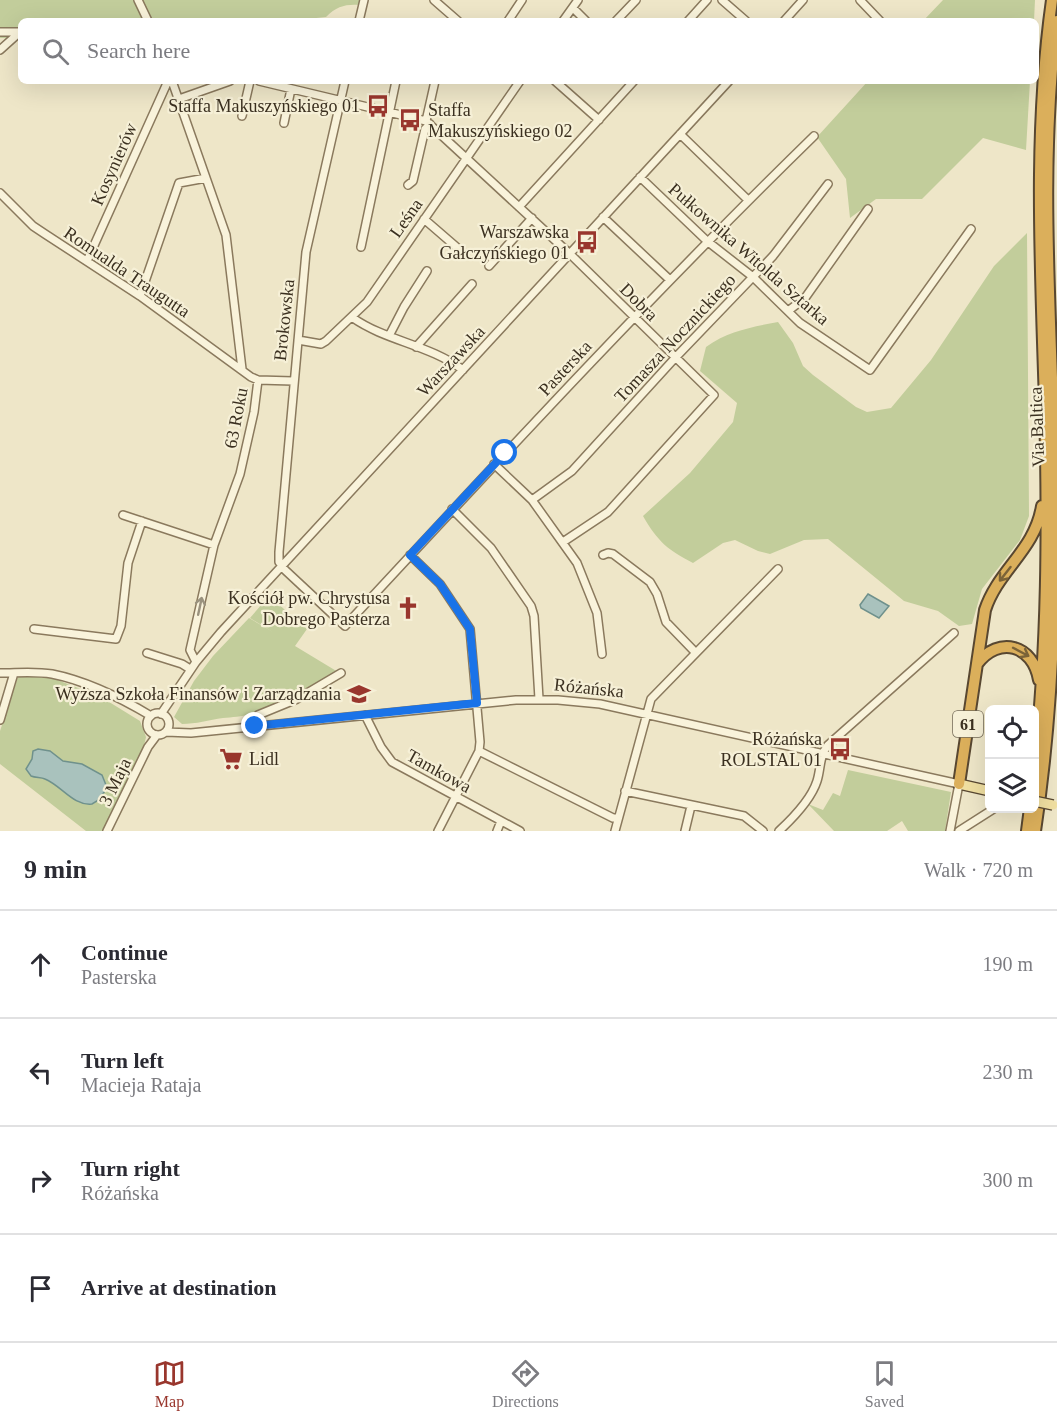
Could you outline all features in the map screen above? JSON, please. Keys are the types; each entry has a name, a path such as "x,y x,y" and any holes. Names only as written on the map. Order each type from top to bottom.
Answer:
{"highway":[{"name":"Via Baltica","path":"1036,759 1047,584 1047,480 1039,162 1042,96 1052,0"},
{"name":"Via Baltica","path":"1035,831 1048,717 1054,604 1055,475 1047,200 1049,108 1057,21"},
{"path":"977,664 987,603 1036,530 1047,480"},
{"path":"977,664 990,652 998,649 1011,647 1021,650 1036,667 1041,695"},
{"name":"61","path":"959,784 977,664"},
{"path":"1027,831 1029,813"}],"main road":[{"name":"Różańska","path":"959,784 985,790"},
{"path":"1039,802 1055,806"}],"street":[{"path":"138,0 147,18"},
{"path":"360,18 364,0"},
{"path":"436,0 455,18"},
{"path":"510,18 522,0"},
{"path":"565,18 578,0"},
{"path":"619,18 636,0"},
{"path":"691,18 707,0"},
{"path":"722,0 743,18"},
{"path":"787,18 803,0"},
{"path":"860,0 877,18"},
{"path":"573,8 583,18"},
{"path":"0,32 18,32"},
{"path":"0,50 18,34"},
{"name":"Kosynierów","path":"87,261 167,84"},
{"name":"63 Roku","path":"173,84 226,235 242,369 258,380 254,412 240,474 214,545 190,650 196,662"},
{"path":"179,99 216,84"},
{"path":"242,116 249,84"},
{"path":"273,84 428,122"},
{"name":"Brokowska","path":"282,565 279,552 306,252 344,84"},
{"path":"361,247 395,84"},
{"path":"408,185 413,182 428,122 434,84"},
{"name":"Leśna","path":"298,340 321,344 353,318 367,303 518,84"},
{"path":"558,84 599,120"},
{"path":"519,207 631,84"},
{"name":"Warszawska","path":"196,662 282,565 726,84"},
{"path":"284,123 291,88"},
{"name":"Dobra","path":"428,122 570,254 714,395 608,512 563,542"},
{"path":"680,134 748,200"},
{"name":"Pasterska","path":"282,565 345,626 633,317 814,136"},
{"name":"Pułkownika Witolda Sztarka","path":"640,177 707,241 753,277 800,323 870,370 971,229"},
{"path":"140,296 179,183 206,178"},
{"name":"Tomasza Nocznickiego","path":"532,500 572,471 675,358 773,256 828,184"},
{"name":"Romualda Traugutta","path":"0,193 33,226 140,296 242,369"},
{"path":"788,311 805,298 868,209"},
{"path":"603,217 670,280"},
{"path":"489,266 532,218"},
{"path":"424,219 461,251"},
{"path":"389,336 404,306 427,270"},
{"path":"416,347 472,284"},
{"path":"353,318 389,336 452,361 463,370"},
{"path":"258,380 294,381"},
{"path":"494,464 532,500 580,569 595,606 602,654"},
{"path":"452,509 491,548 531,606 534,616 539,699"},
{"path":"123,515 214,545"},
{"path":"34,629 116,639 121,626 127,570 142,521"},
{"path":"603,555 613,554 650,582 657,594 666,622 696,653"},
{"path":"410,555 440,584 470,629 479,752 438,831"},
{"path":"615,831 651,699 778,569"},
{"path":"779,831 793,818 817,782 823,753 829,743 954,633"},
{"path":"147,653 182,664 190,669"},
{"path":"150,719 148,727 154,734 167,729 163,716 196,662"},
{"path":"0,673 51,674 73,680 122,700 150,719 163,716"},
{"path":"0,720 14,673"},
{"path":"255,726 255,718 258,715 297,699 341,673"},
{"name":"Różańska","path":"167,729 191,733 477,703 539,699 600,704 646,713 959,784"},
{"name":"Tamkowa","path":"365,715 381,747 392,762 520,831"},
{"name":"3 Maja","path":"107,831 154,734"},
{"path":"479,752 618,818"},
{"path":"950,831 959,784"},
{"path":"625,791 744,816 763,831"},
{"path":"685,831 692,806"},
{"path":"959,831 987,813"},
{"path":"496,831 501,821"}],"green space":[{"path":"0,0 361,0 360,5 342,7 326,17 316,18 18,18 18,38 0,38"},
{"path":"943,0 1035,0 1034,18 926,18"},
{"path":"865,84 1030,84 1026,150 983,138 922,199 876,199 850,218 846,179 817,137"},
{"path":"1027,233 1029,516 1020,540 982,589 972,624 959,626 938,611 904,601 828,539 804,540 770,554 735,540 723,543 693,563 677,554 659,539 643,516 690,473 733,422 737,403 700,371 706,347 732,333 778,322 793,343 803,366 813,375 856,407 867,412 891,408 931,360 994,266"},
{"path":"269,596 307,629 295,646 338,672 296,696 244,716 182,724 174,717 194,681 213,656 249,618 273,632 250,618"},
{"path":"18,677 50,677 101,697 140,721 146,737 143,750 105,831 86,831 0,764 0,731"},
{"path":"848,770 951,792 945,831 908,831 902,821 887,831 834,831 808,804 823,810 833,793 840,796"}],"water":[{"path":"868,594 889,606 879,618 861,608 860,605"},
{"path":"38,749 50,751 63,761 82,764 102,775 106,785 105,791 97,801 85,804 73,799 45,779 31,776 26,769 32,759 33,751"}],"place":[{"name":"Staffa Makuszyńskiego 01","path":"378,106"},
{"name":"Staffa Makuszyńskiego 02","path":"410,120"},
{"name":"Warszawska Gałczyńskiego 01","path":"587,242"},
{"name":"Kościół pw. Chrystusa Dobrego Pasterza","path":"408,608"},
{"name":"Wyższa Szkoła Finansów i Zarządzania","path":"359,694"},
{"name":"Różańska ROLSTAL 01","path":"840,749"},
{"name":"Lidl","path":"231,759"}],"route":[{"path":"255,726 477,703 470,629 440,584 410,555 505,453"}]}
